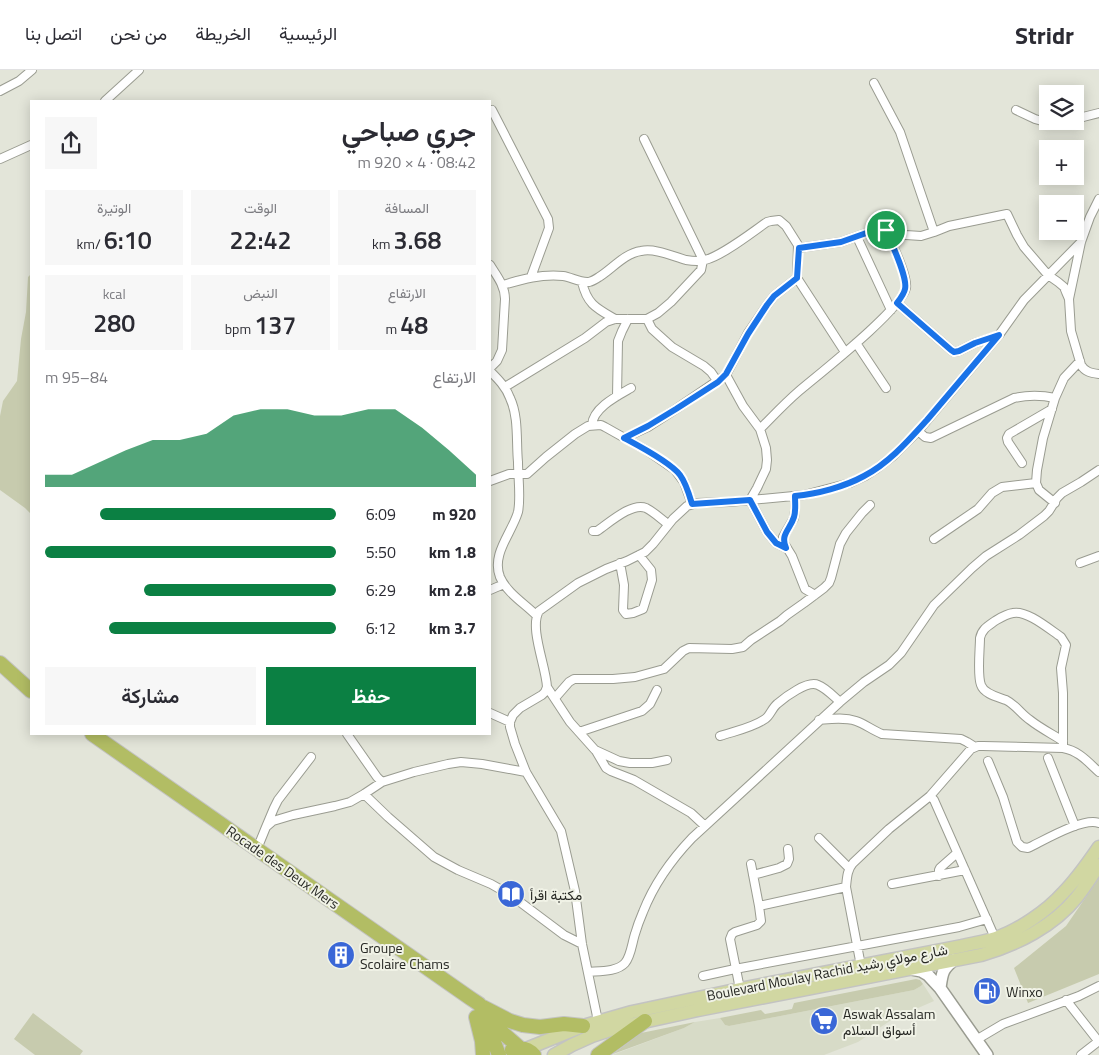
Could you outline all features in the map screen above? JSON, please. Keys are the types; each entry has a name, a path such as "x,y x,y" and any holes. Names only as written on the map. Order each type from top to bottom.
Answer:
{"highway":[{"path":"0,663 30,690"},
{"name":"Rocade des Deux Mers","path":"93,735 440,976 475,1002 497,1028 527,1051"},
{"path":"475,1002 510,1021 523,1025 540,1028 564,1024 582,1026"},
{"path":"475,1002 483,1055"},
{"name":"Rocade des Deux Mers","path":"475,1002 484,1018 499,1055"},
{"path":"598,1055 645,1021"},
{"path":"505,1055 514,1049 527,1051"}],"main road":[{"name":"Boulevard Moulay Rachid شارع مولاي رشيد","path":"527,1051 582,1026 632,1012 995,938 1029,920 1048,907 1062,894 1099,848"},
{"name":"Boulevard Moulay Rachid شارع مولاي رشيد","path":"554,1055 599,1033 645,1021 981,955 1002,949 1020,941 1052,921 1076,899 1099,866"}],"street":[{"path":"0,91 19,81 32,70"},
{"path":"106,100 139,70"},
{"path":"874,83 900,132 934,232"},
{"path":"492,110 548,220 549,228 531,277"},
{"path":"1016,110 1039,119"},
{"path":"1084,118 1099,113"},
{"path":"505,387 584,338 606,322 615,319 646,319 658,313 701,270 703,260 644,139"},
{"path":"0,159 30,145"},
{"path":"1099,199 1081,242 1069,299 1071,331 1080,361 1083,368 1088,372 1099,374"},
{"path":"799,248 841,242 872,231 886,230 915,236 934,232 949,226 1007,214 1024,247 1048,275 1064,287 1069,299"},
{"path":"503,285 539,276 558,276 588,282 605,273 634,252 640,251 654,251 688,260 703,260 723,251 767,222 781,221 799,248 797,278 845,352"},
{"path":"760,429 780,408 856,343 891,310 903,294 906,288 905,278 886,230"},
{"path":"857,237 891,310"},
{"path":"706,826 691,813 634,780 606,768 595,750 570,722 547,687 537,637 536,615 541,608 578,583 650,548 668,524 687,506 692,504 804,496 865,476 893,456 918,431 999,335 1024,300 1081,242"},
{"path":"491,368 497,361 502,350 505,299 503,285 494,278"},
{"path":"624,438 660,419 718,382 726,374 748,334 767,305 774,296 797,278"},
{"path":"582,282 585,294 590,301 598,309 615,319"},
{"path":"897,303 954,352 999,335"},
{"path":"616,396 618,341 628,319"},
{"path":"646,319 652,329 672,347 704,366 718,382"},
{"path":"856,343 886,388"},
{"path":"1055,503 1039,490 1036,483 1037,470 1043,438 1055,398 1064,378 1080,361"},
{"path":"491,370 505,387 513,406 518,473 518,511 498,560 498,570 504,584 514,596 536,615"},
{"path":"726,374 743,406 760,429 767,455 766,469 750,500"},
{"path":"592,425 593,418 598,411 616,396 631,388"},
{"path":"918,431 931,438 1014,398 1027,395 1055,398"},
{"path":"1022,463 1008,442 1009,434 1052,409"},
{"path":"491,481 508,474 527,474 567,440 592,425 605,427 646,450 675,470 684,482 692,504"},
{"path":"588,972 619,968 627,961 643,912 658,881 678,853 819,720 864,682 889,665 900,653 934,605 972,568 1050,511 1062,493 1099,470"},
{"path":"934,540 978,509 992,494 1002,487 1036,483"},
{"path":"795,496 794,518 783,538 805,588 815,595"},
{"path":"750,500 767,532 776,543 786,548"},
{"path":"554,698 574,679 635,677 664,669 683,651 689,648 732,649 743,647 829,583 840,544 846,533 870,505"},
{"path":"593,531 597,531 632,508 640,507 646,508 668,524"},
{"path":"620,563 624,585 623,610 626,614 633,614 643,608 652,580 651,570 638,555"},
{"path":"1080,563 1099,556"},
{"path":"491,590 504,584"},
{"path":"1063,744 1061,668 1066,645 1065,641 1030,617 1012,612 982,632 980,638 981,686 987,692 1016,706 1024,716 1063,744 1079,754 1099,772"},
{"path":"720,736 765,719 783,699 811,683 821,686 840,702"},
{"path":"547,687 542,695 520,708 513,715 510,722 515,744 526,772 561,831 575,891 582,944 598,1021"},
{"path":"579,732 642,711 650,704 657,690"},
{"path":"491,713 510,722"},
{"path":"819,720 848,719 882,734 961,739 975,747"},
{"path":"348,735 382,782"},
{"path":"861,966 846,887 849,868 853,862 889,829 930,796 971,749 983,746 1063,744"},
{"path":"595,750 619,761 630,763 652,763 667,760"},
{"path":"257,849 278,800 311,757"},
{"path":"1048,758 1075,826"},
{"path":"988,761 1020,846 1028,848 1058,832 1075,826 1090,822 1099,823"},
{"path":"266,827 279,819 350,802 382,782 448,764 461,762 482,764 526,772"},
{"path":"364,794 388,818 434,857 512,896 564,935 582,944"},
{"path":"930,796 934,800 995,938"},
{"path":"819,838 849,868"},
{"path":"753,875 780,868 787,864 788,849"},
{"path":"939,876 940,868 957,853"},
{"path":"740,989 730,943 731,936 735,932 759,924 761,919 752,864"},
{"path":"892,884 965,870"},
{"path":"759,906 846,887"},
{"path":"703,976 959,927 988,919"},
{"path":"940,988 942,973 946,965 954,960"},
{"path":"911,969 928,975 940,988 987,1055"},
{"path":"976,1040 1003,1024 1080,996 1099,986"},
{"path":"1066,1000 1099,1042 1081,1055"}],"shaded area":[{"path":"30,275 30,513 0,490 0,416 3,401 17,381 26,312 28,277"},
{"path":"1099,878 1099,974 1028,1003 1014,968 1066,926"},
{"path":"916,979 920,980 923,984 914,990 729,1026 725,1025 720,1018 761,1010 765,1014 792,1009 794,1003"},
{"name":"Aswak Assalam أسواق السلام","path":"923,984 934,1001 893,1019 858,1042 824,1055 612,1055 684,1028 695,1022 720,1018 725,1025 729,1026 914,990"},
{"path":"33,1013 83,1051 80,1055 35,1055 14,1039"},
{"path":"695,1022 684,1028 613,1054 641,1033"}],"place":[{"name":"مكتبة اقرأ","path":"511,894"},
{"name":"Groupe Scolaire Chams","path":"341,955"},
{"name":"Winxo","path":"987,991"},
{"name":"Aswak Assalam أسواق السلام","path":"824,1021"}],"route":[{"path":"886,230 906,283 906,288 897,303 954,352 999,335 920,428 887,461 865,476 850,483 804,496 795,496 794,518 783,538 786,548 776,543 767,532 750,500 692,504 684,482 675,470 646,450 624,438 676,409 718,382 728,372 748,334 767,305 774,296 797,278 799,248 841,242 872,231 886,230"}]}
